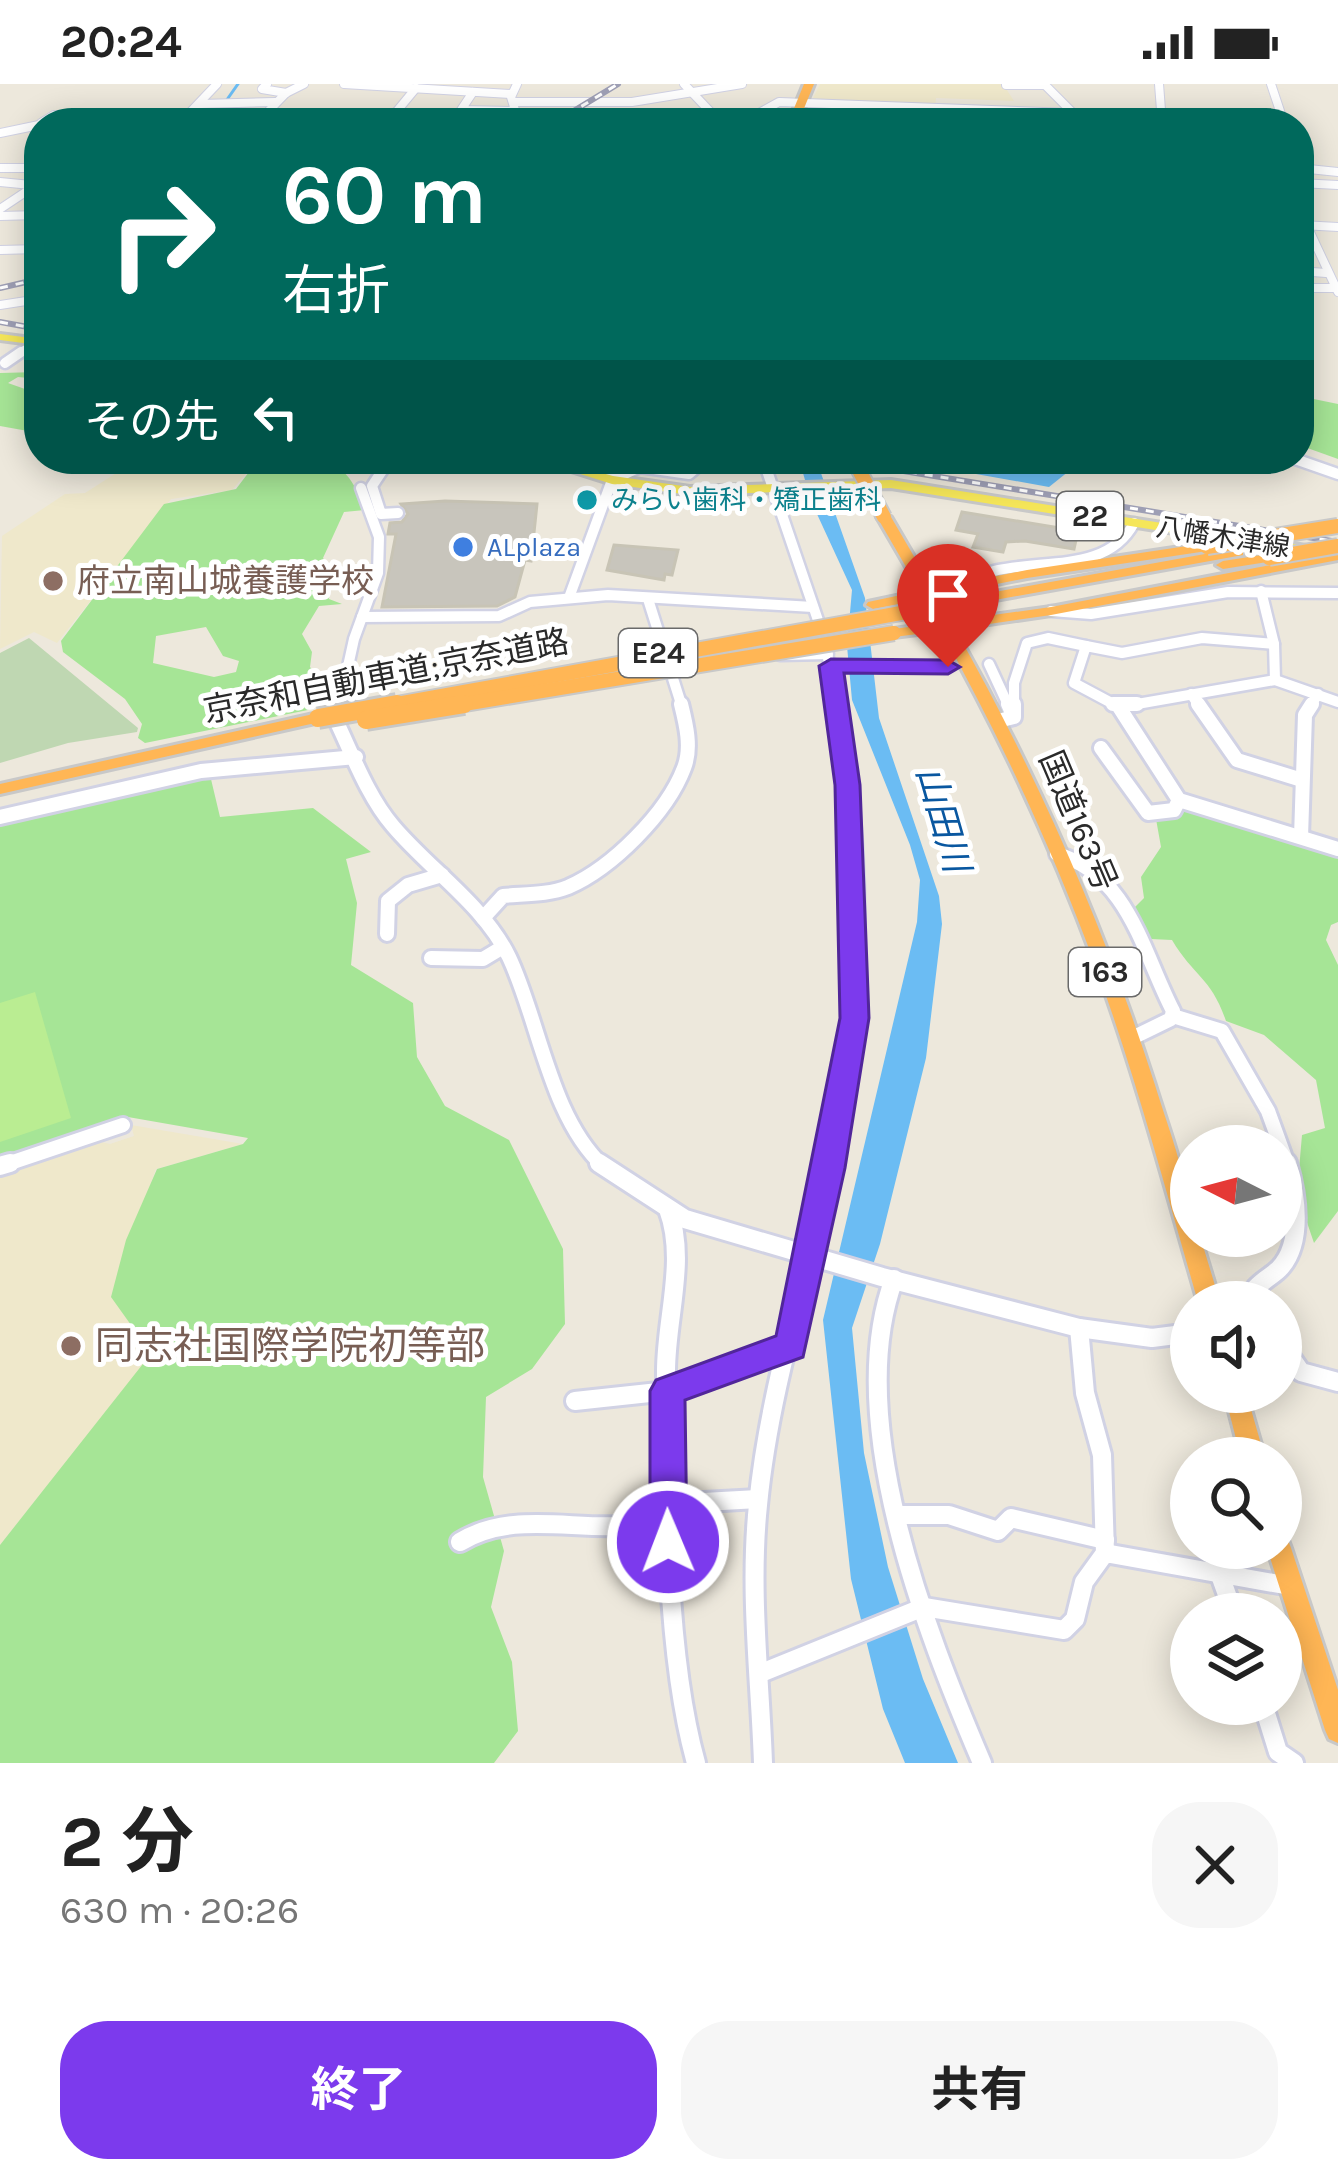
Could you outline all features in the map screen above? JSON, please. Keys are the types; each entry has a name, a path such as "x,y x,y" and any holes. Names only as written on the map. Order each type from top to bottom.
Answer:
{"highway":[{"path":"798,108 809,84"},
{"name":"国道163号","path":"861,474 938,612 957,658 1006,719 1130,1039 1203,1281"},
{"path":"903,632 938,612 942,596 1207,547 1338,529"},
{"name":"京奈和自動車道;京奈道路","path":"1069,584 1338,529"},
{"name":"京奈和自動車道;京奈道路","path":"334,717 959,592 1069,584 1338,546"},
{"path":"0,789 586,657 873,605 898,603 984,622 1338,556"},
{"path":"915,572 959,592"},
{"path":"898,603 938,612"},
{"path":"957,658 964,634 984,622"},
{"path":"334,717 903,632 938,637 957,658"},
{"path":"1285,1569 1338,1730"}],"main road":[{"name":"八幡木津線","path":"588,474 690,491 842,484 913,487 1338,556"}],"street":[{"path":"195,108 217,84"},
{"path":"267,84 262,89 286,92"},
{"path":"271,108 286,92 304,84"},
{"path":"344,84 473,92 513,103"},
{"path":"514,108 517,84"},
{"path":"684,84 709,108"},
{"path":"476,108 513,103 584,105 742,84"},
{"path":"1006,85 1044,84 1066,108"},
{"path":"399,108 416,88"},
{"path":"462,108 473,92"},
{"path":"762,108 773,98 912,108"},
{"path":"200,104 276,102"},
{"path":"1314,247 1337,290"},
{"path":"1314,272 1326,272"},
{"path":"5,363 24,351"},
{"path":"380,474 372,486 381,514 398,513"},
{"path":"570,595 611,481 609,474"},
{"path":"611,481 626,474"},
{"path":"764,1763 758,1498 791,1346 819,1255 854,1018 848,785 833,662 767,474"},
{"path":"361,488 380,542 377,580 334,717 390,823 483,918 503,947 547,1065 589,1154 686,1219 1078,1328 1152,1338 1170,1336"},
{"path":"959,592 980,573 1111,552 1130,538 1134,523"},
{"path":"1261,591 1274,644 1275,680"},
{"path":"1051,611 1091,614 1204,594 1338,593"},
{"path":"362,617 499,616 514,604 570,595 772,611 813,608"},
{"path":"483,918 503,896 560,890 592,874 662,804 688,752 671,665 648,599"},
{"path":"1006,719 1027,643 1048,638 1122,653 1202,638 1274,644"},
{"path":"1085,646 1074,683 1119,707 1178,800 1338,849"},
{"path":"334,717 746,653 890,666 957,658"},
{"path":"989,664 1006,719"},
{"path":"1119,707 1275,680 1338,702"},
{"path":"1190,694 1237,760 1302,780"},
{"path":"1301,837 1305,715 1318,694"},
{"path":"1101,748 1148,813 1174,810 1178,800"},
{"path":"0,817 201,771 356,757"},
{"path":"1057,854 1090,865 1112,889 1136,928 1173,1016"},
{"path":"387,934 388,901 408,885 442,875"},
{"path":"431,958 483,959 503,947"},
{"path":"1130,1039 1173,1016 1222,1031 1290,1159 1293,1238 1282,1267 1265,1281"},
{"path":"0,1166 123,1125"},
{"path":"668,1209 679,1236 668,1391 668,1507 687,1731 696,1763"},
{"path":"888,1278 877,1338 900,1515 919,1609 982,1763"},
{"path":"761,1673 919,1609 1064,1630 1075,1618 1084,1582 1105,1546 1102,1455 1085,1394 1078,1328"},
{"path":"575,1400 668,1391 791,1346"},
{"path":"1302,1372 1338,1382"},
{"path":"460,1542 478,1531 524,1523 628,1526 668,1507 758,1498"},
{"path":"900,1515 949,1515 998,1531 1011,1518 1221,1578 1290,1586"},
{"path":"1221,1578 1226,1593"},
{"path":"1270,1725 1278,1752 1294,1763"}],"shaded area":[{"path":"820,84 1003,84 1014,101 936,98 935,107 812,100"},
{"name":"府立南山城養護学校","path":"115,474 246,474 232,490 171,499 57,643 34,632 0,649 2,536 65,494 85,493"},
{"name":"同志社国際学院初等部","path":"131,1125 243,1144 156,1169 111,1296 136,1332 147,1360 0,1545 0,1171 92,1140 110,1144 134,1136"}],"green space":[{"path":"24,372 24,378 8,383 24,389 24,430 0,426 0,373"},
{"path":"1314,399 1338,404 1338,459 1314,450"},
{"path":"247,474 345,474 365,510 344,512 323,558 330,567 329,599 342,604 319,606 302,634 312,652 310,667 326,686 308,710 145,743 138,738 142,724 125,699 63,652 61,641 164,504 236,489","holes":["206,627 223,656 239,661 236,672 214,677 153,663 156,636"]},
{"path":"29,638 138,728 137,732 68,743 0,763 0,653"},
{"path":"210,775 220,817 313,808 371,852 346,859 357,903 351,965 413,1003 417,1057 445,1106 509,1140 563,1249 565,1324 532,1369 486,1397 483,1477 504,1551 491,1607 512,1662 518,1731 494,1763 0,1763 0,1545 146,1360 136,1332 111,1297 126,1240 157,1169 243,1144 248,1138 128,1117 0,1160 0,822"},
{"path":"1187,808 1338,854 1338,922 1331,925 1326,940 1338,965 1338,1211 1314,1243 1302,1208 1302,1135 1325,1128 1316,1080 1264,1035 1226,1021 1208,986 1172,940 1151,939 1133,909 1144,898 1141,877 1161,847 1156,819"},
{"path":"35,992 71,1118 0,1142 0,1003"}],"water":[{"path":"803,474 821,474 865,598 879,718 939,896 942,924 926,1058 880,1244 852,1328 864,1453 888,1567 923,1679 958,1763 905,1763 883,1709 851,1579 823,1320 917,922 920,880 852,700 847,646 852,590"},
{"path":"976,474 1065,474 1049,487"}],"building":[{"name":"ALplaza","path":"401,504 537,504 531,561 525,560 515,597 497,606 382,607 396,534 388,534 390,523 402,522 408,514"},
{"path":"962,512 1078,531 1074,549 1025,541 1006,542 1003,552 973,547 978,534 956,530"},
{"path":"614,545 678,550 672,575 665,574 664,580 607,570"}],"waterway":[{"path":"226,108 238,84"}],"railway":[{"path":"579,108 618,84"},
{"path":"0,288 24,282"},
{"path":"0,322 24,326"},
{"path":"922,474 1338,542"}],"place":[{"name":"みらい歯科・矯正歯科","path":"587,500"},
{"name":"ALplaza","path":"463,547"},
{"name":"府立南山城養護学校","path":"53,581"},
{"name":"同志社国際学院初等部","path":"71,1346"}],"route":[{"path":"668,1542 668,1391 791,1346 830,1168 854,1018 848,785 831,666 948,667"}],"water label":[{"name":"山田川","path":"943,819"}]}
